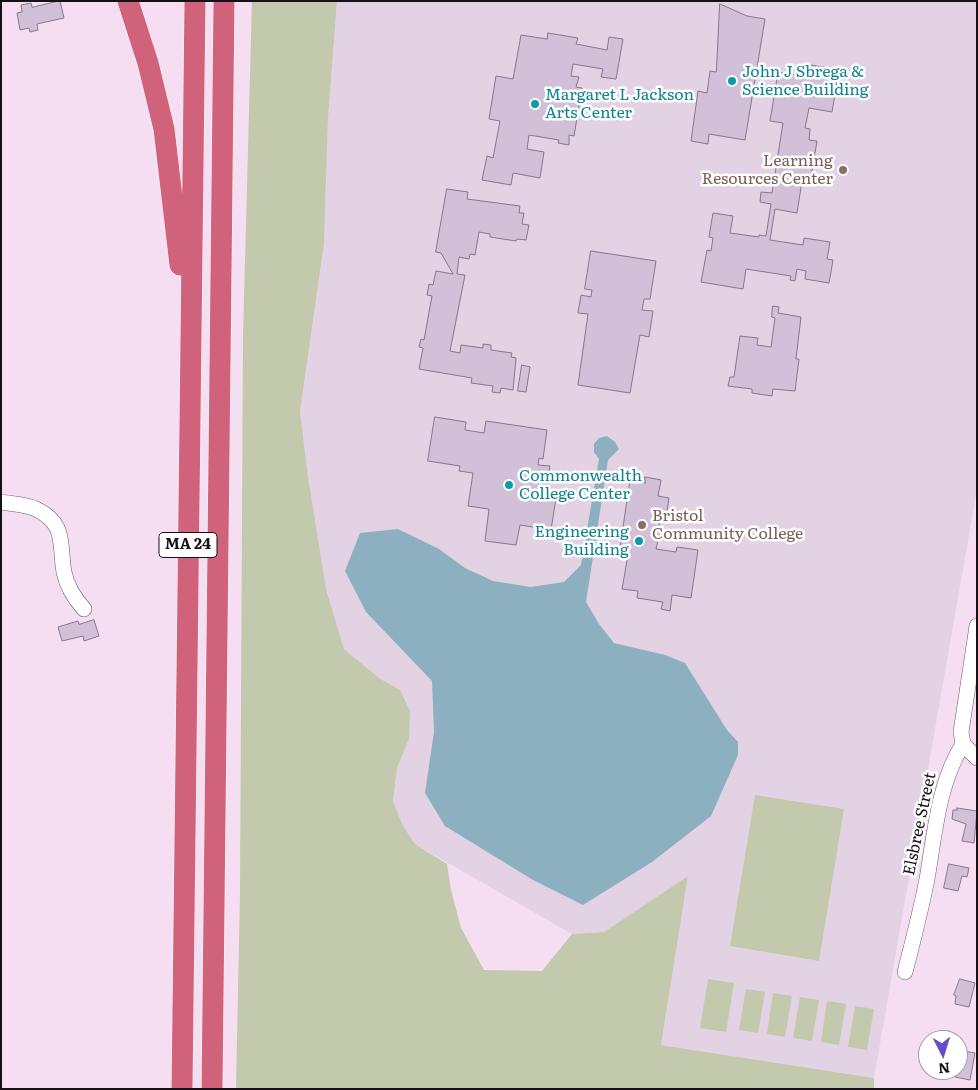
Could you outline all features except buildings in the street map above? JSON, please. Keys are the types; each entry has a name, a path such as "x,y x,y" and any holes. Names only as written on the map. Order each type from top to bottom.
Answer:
{"highway":[{"path":"128,1 151,76 168,151 183,298 190,415"},
{"name":"MA 24","path":"182,1089 195,1"},
{"name":"MA 24","path":"212,1089 224,1"}],"street":[{"path":"1,502 35,508 54,521 62,540 64,571 72,594 84,609"},
{"path":"977,626 961,726 963,744 977,758"},
{"name":"Elsbree Street","path":"905,972 923,899 942,794 951,765 963,744"}],"shaded area":[{"name":"Bristol Community College","path":"337,1 977,1 977,489 874,1078 661,1045 688,876 604,932 572,934 415,844 403,827 393,801 397,768 409,739 400,690 379,678 344,649 318,561 300,411 324,244 328,119"}],"green space":[{"path":"252,1 337,1 328,119 324,244 300,411 308,477 326,589 344,649 379,678 400,690 410,711 409,739 397,768 393,801 403,826 415,844 447,864 451,890 461,928 484,970 542,971 572,934 604,932 688,876 661,1045 874,1078 874,1089 236,1089 240,893 243,335"},
{"path":"755,795 844,809 819,961 730,946"},
{"path":"708,979 734,983 726,1032 700,1028"},
{"path":"746,989 765,992 758,1033 739,1030"},
{"path":"773,993 792,996 785,1037 767,1034"},
{"path":"800,997 819,1000 812,1041 793,1038"},
{"path":"827,1001 846,1004 839,1045 821,1042"},
{"path":"855,1006 874,1009 867,1050 848,1047"}],"water":[{"path":"607,436 615,442 619,449 608,460 586,602 599,624 614,643 665,655 685,663 727,730 738,742 738,755 711,816 652,862 583,905 533,880 445,826 425,793 434,732 432,681 366,612 345,571 360,533 398,529 439,549 465,568 493,581 531,587 564,582 581,565 599,459 594,452 594,444 599,438"}],"place":[{"name":"John J Sbrega & Science Building","path":"732,81"},
{"name":"Margaret L Jackson Arts Center","path":"535,104"},
{"name":"Learning Resources Center","path":"843,170"},
{"name":"Commonwealth College Center","path":"509,485"},
{"name":"Bristol Community College","path":"642,525"},
{"name":"Engineering Building","path":"639,541"}]}
